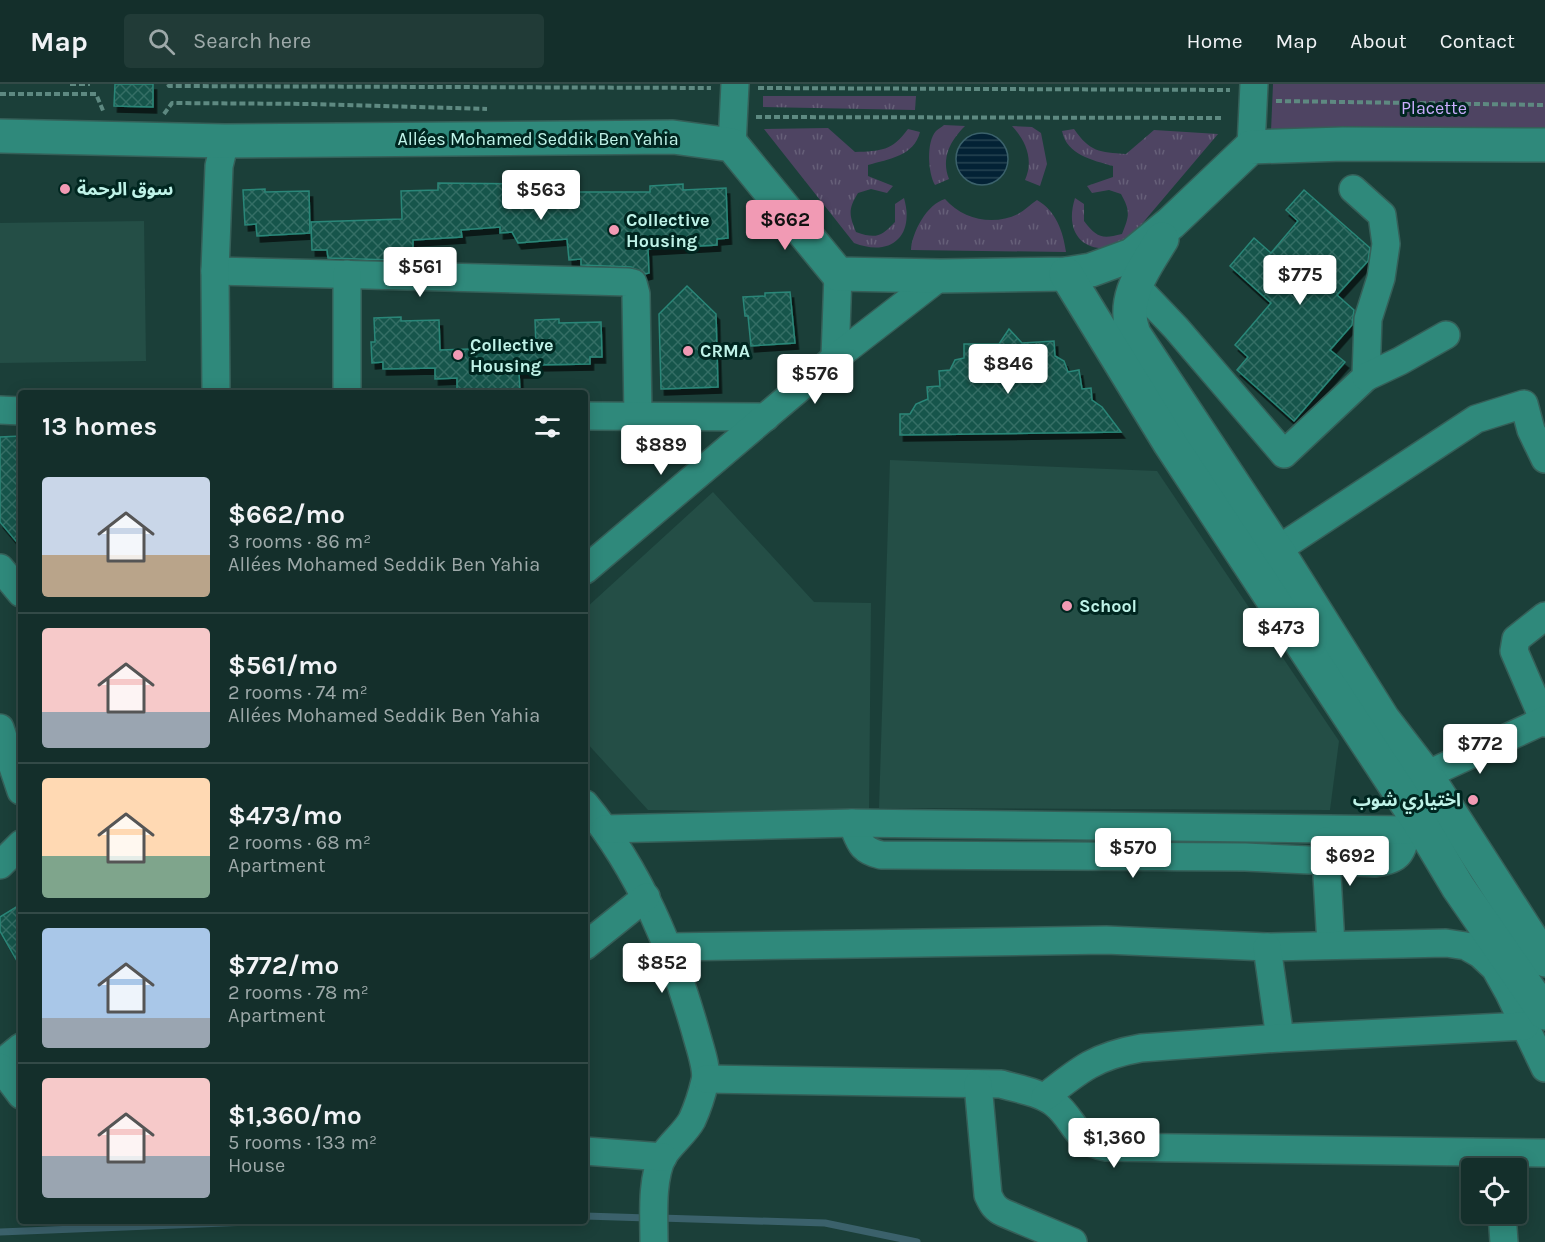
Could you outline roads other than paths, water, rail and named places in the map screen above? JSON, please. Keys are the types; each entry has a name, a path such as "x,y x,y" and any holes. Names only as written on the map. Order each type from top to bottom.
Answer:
{"street":[{"path":"735,86 733,131 838,274 835,358"},
{"path":"1251,147 1253,92"},
{"name":"Allées Mohamed Seddik Ben Yahia","path":"0,136 225,141 673,137 733,131"},
{"path":"216,390 215,272 219,166 225,141"},
{"path":"838,274 941,276 1066,274 1091,270 1132,255 1172,223 1251,147 1343,144 1545,145"},
{"path":"1353,189 1382,215 1386,244 1381,278 1368,319 1366,377"},
{"path":"1172,223 1135,285 1128,310 1129,323 1264,558 1411,782 1426,822 1458,887 1533,949 1535,1019 1545,1068"},
{"path":"215,272 347,273 623,281 633,284 636,294 638,416"},
{"path":"347,273 347,390"},
{"path":"1066,274 1169,442 1264,558"},
{"path":"588,567 835,358 941,276"},
{"path":"1135,285 1176,328 1284,454 1366,377 1400,362 1446,335"},
{"path":"1264,558 1476,419 1535,404 1531,430 1545,459"},
{"path":"0,410 18,411"},
{"path":"588,416 766,417"},
{"path":"1411,782 1544,721 1514,651 1516,639 1545,616"},
{"path":"0,728 18,782"},
{"path":"588,808 626,860 646,897 668,947 684,989 702,1054 706,1079 692,1121 663,1157 655,1185 654,1236"},
{"path":"605,829 852,824 1325,830 1426,822"},
{"path":"852,824 862,847 871,853 881,855 1234,857 1375,863 1390,861 1397,857 1426,822"},
{"path":"1325,830 1331,945"},
{"path":"0,865 18,847"},
{"path":"588,944 646,897"},
{"path":"668,947 1106,940 1267,947 1446,943 1466,946 1480,954 1495,968 1535,1019"},
{"path":"1267,947 1280,1038"},
{"path":"1045,1097 1080,1069 1122,1051 1183,1044 1535,1019"},
{"path":"18,1050 0,1065 18,1091"},
{"path":"706,1079 1001,1084 1045,1097 1060,1108 1083,1138 1092,1145 1461,1159"},
{"path":"978,1084 990,1202 995,1209 1004,1214 1073,1242"},
{"path":"588,1151 663,1157"},
{"path":"1511,1158 1545,1153"},
{"path":"1503,1224 1504,1242"}],"water":[{"path":"977,133 987,133 1001,140 1008,159 1001,178 987,185 977,185 967,181 960,174 956,164 956,154 960,144 967,137"}],"waterway":[{"path":"588,1216 648,1218"},
{"path":"660,1218 825,1223 917,1242"},
{"path":"0,1232 198,1224"}],"place":[{"name":"سوق الرحمة","path":"65,189"},
{"name":"Collective Housing","path":"614,230"},
{"name":"CRMA","path":"688,351"},
{"name":"ِCollective Housing","path":"458,355"},
{"name":"School","path":"1067,606"},
{"name":"اختياري شوب","path":"1473,800"}],"park label":[{"name":"Placette","path":"1434,108"}]}
